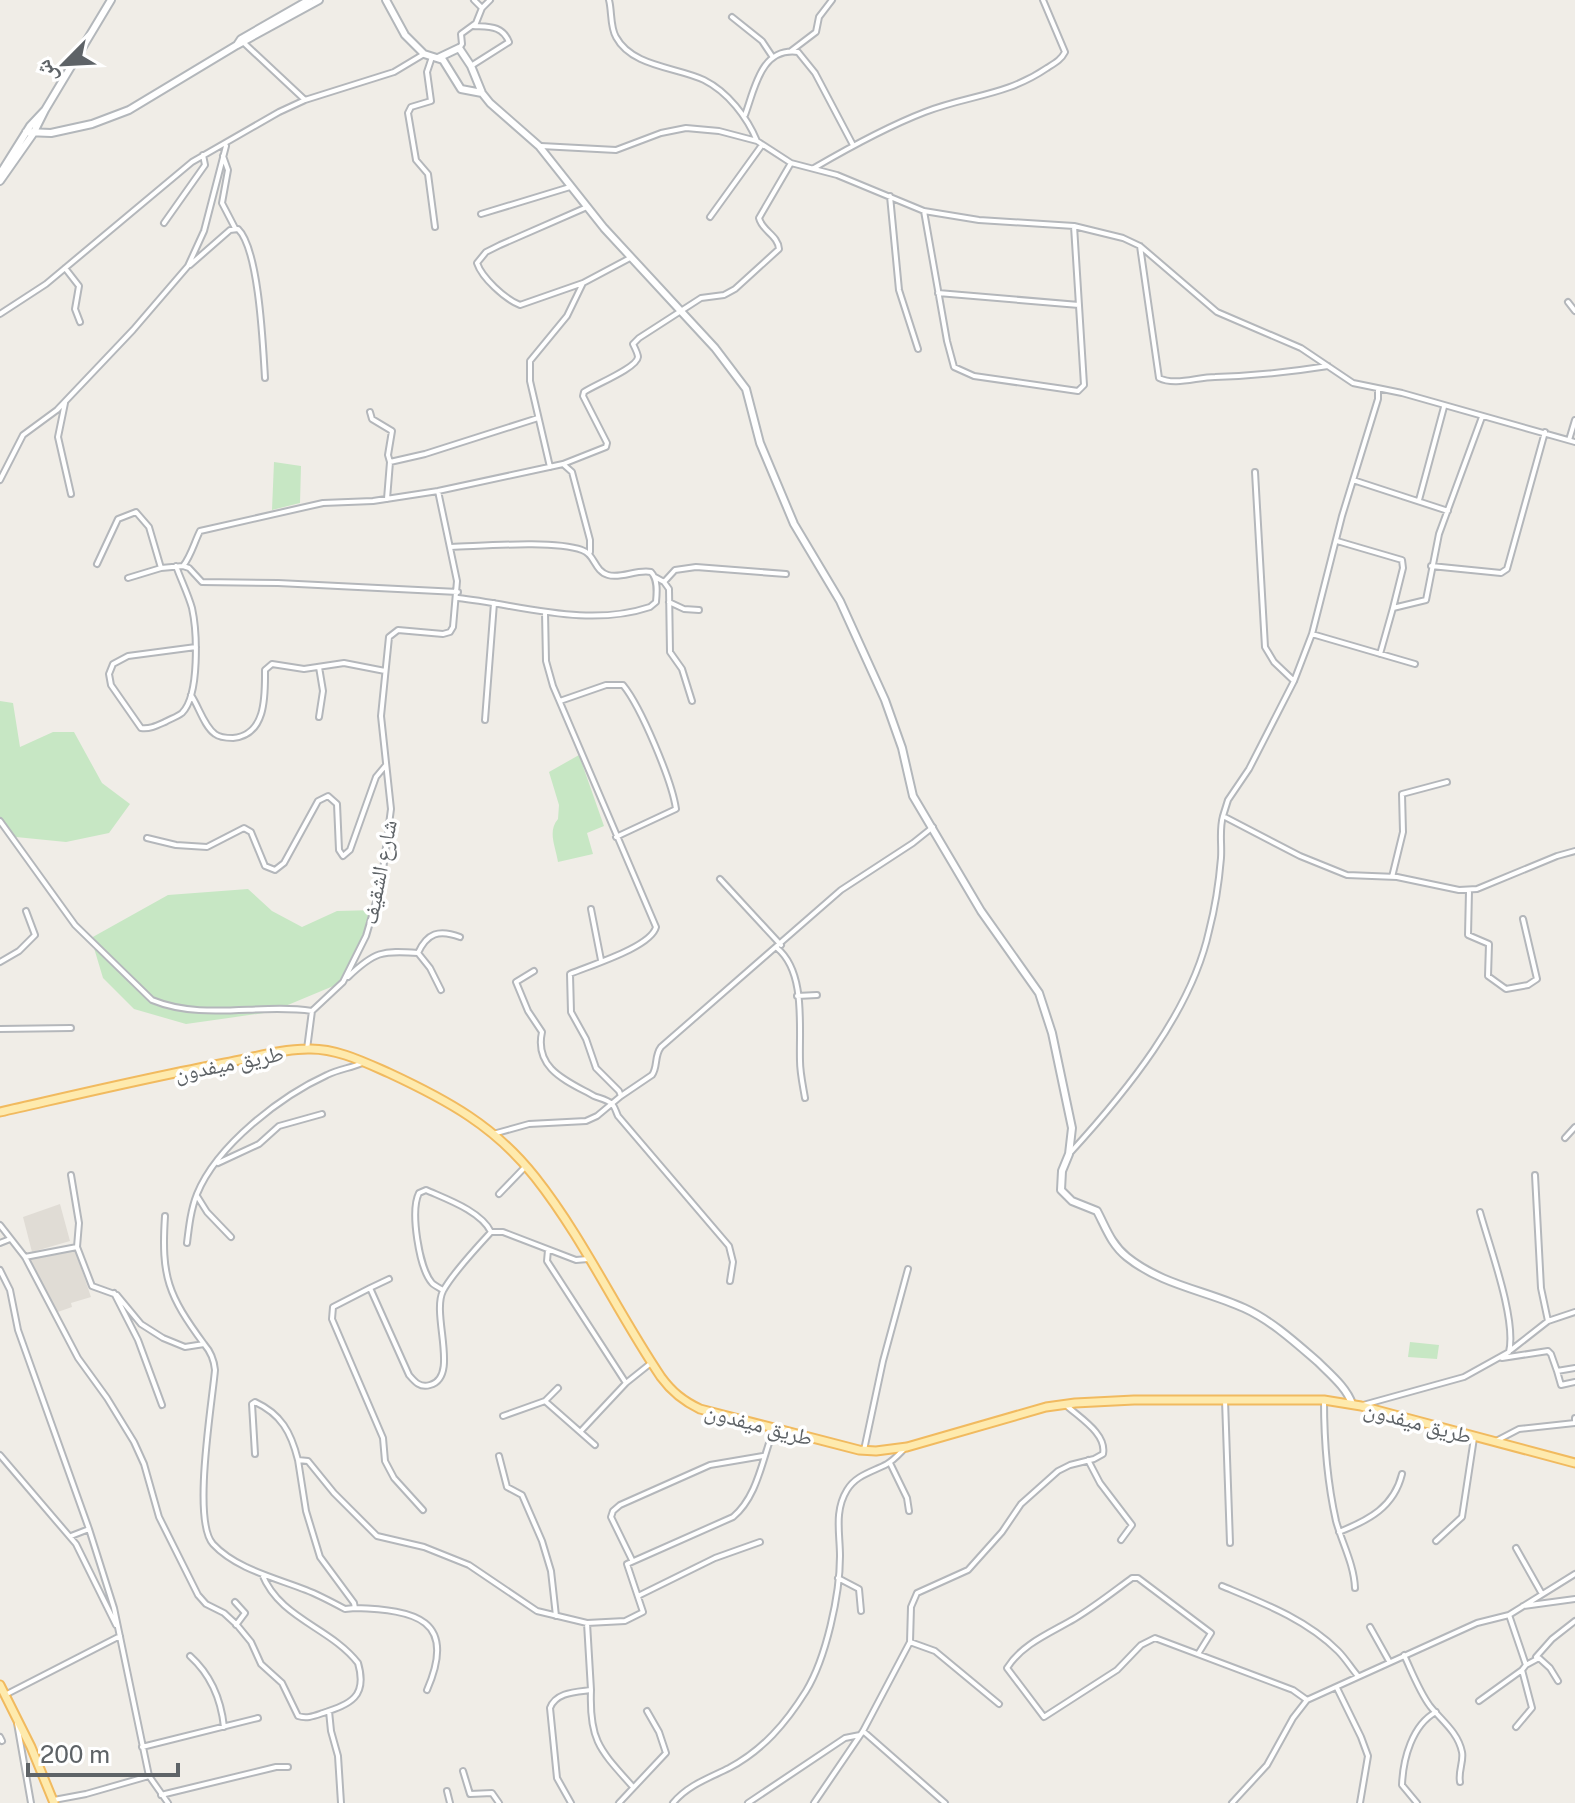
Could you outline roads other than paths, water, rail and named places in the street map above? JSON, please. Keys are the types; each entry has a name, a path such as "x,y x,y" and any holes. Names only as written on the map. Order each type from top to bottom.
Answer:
{"main road":[{"name":"طريق ميفدون","path":"0,1112 205,1067 307,1049 331,1051 364,1062 447,1100 493,1134 526,1166 590,1258 651,1363 671,1391 691,1405 864,1451 907,1447 1026,1412 1065,1404 1134,1400 1324,1400 1356,1405 1575,1463"},
{"path":"2,1691 41,1768 54,1802"}],"street":[{"path":"0,174 45,110 111,0"},
{"path":"30,133 51,133 92,124 129,110 309,0"},
{"path":"296,7 319,0"},
{"path":"386,0 401,31 424,54 451,70 461,89 482,93"},
{"path":"474,0 482,8"},
{"path":"473,26 490,0"},
{"path":"609,0 614,34 631,52 707,82 744,116 757,141 791,163 837,175 924,211 979,220 1074,226 1100,231 1140,246 1217,312 1285,340 1353,383 1572,441 1575,420"},
{"path":"744,116 763,68 772,56 791,51 816,32 822,12 832,0"},
{"path":"812,170 853,145 927,111 1015,87 1059,60 1065,52 1043,0"},
{"path":"732,17 762,41 772,56"},
{"path":"435,227 428,174 416,160 408,113 411,107 431,101 427,72 435,58 459,48 462,32 473,26 500,29 509,42 471,66"},
{"path":"241,43 305,100"},
{"path":"459,48 471,66 482,93 507,120 539,146 631,258 728,362 746,389 760,443 794,524 840,601 860,643 902,748 913,796 981,911 1039,993 1052,1033 1072,1128 1061,1190 1072,1201 1097,1211 1112,1241 1127,1257 1166,1280 1231,1303 1261,1318 1327,1370 1356,1405 1464,1377 1509,1352 1548,1321 1575,1312"},
{"path":"791,51 802,53 810,65 853,145"},
{"path":"0,314 65,268 203,155 305,100 394,72 424,54"},
{"path":"539,146 616,150 661,133 686,128 719,131 757,141"},
{"path":"188,266 204,231 227,144"},
{"path":"710,217 762,145"},
{"path":"222,154 228,170 223,207 245,238 253,269 260,310 265,378"},
{"path":"164,223 205,165 203,155"},
{"path":"0,181 8,160"},
{"path":"183,566 200,531 323,503 387,499 438,491 563,464 607,446 583,396 584,392 633,364 638,357 633,344 636,340 701,298 724,295 735,289 777,252 778,243 761,225 759,218 791,163"},
{"path":"481,214 570,187"},
{"path":"890,196 899,290 918,349"},
{"path":"587,207 500,245 481,257 477,263 481,272 517,305 583,283 631,258"},
{"path":"924,211 952,363 957,370 974,376 1078,391 1084,385 1074,226"},
{"path":"0,480 23,435 52,415 133,330 188,266 235,228"},
{"path":"1140,246 1159,378 1172,381 1243,377 1328,366"},
{"path":"65,268 79,286 75,309 80,322"},
{"path":"550,467 528,364 567,316 583,283"},
{"path":"938,293 1079,305"},
{"path":"1568,302 1575,311"},
{"path":"1069,1154 1134,1080 1200,963 1210,931 1223,816 1228,800 1249,769 1294,681 1312,634 1378,399 1378,389"},
{"path":"66,401 58,437 71,494"},
{"path":"1419,500 1444,407"},
{"path":"370,412 372,419 392,431 387,499"},
{"path":"1393,608 1425,601 1439,534 1482,417"},
{"path":"390,462 538,418"},
{"path":"1431,566 1501,573 1507,569 1545,432"},
{"path":"563,464 572,472 590,540 590,553 599,569 608,575 651,572 669,589 670,652 682,669 692,701"},
{"path":"1255,472 1265,647 1274,662 1294,681"},
{"path":"1353,480 1448,511"},
{"path":"386,765 381,716 391,634 401,630 450,632 458,595 438,491"},
{"path":"97,564 118,519 136,512 149,527 161,568"},
{"path":"1337,541 1402,560 1403,568 1380,654"},
{"path":"451,547 542,546 579,548 590,553"},
{"path":"176,566 192,607 196,647 191,695 177,716 154,727 141,728 111,685 109,674 113,664 128,656 196,647"},
{"path":"128,578 161,568 183,566 202,582 278,583 458,595 545,612 598,617 646,608 656,602 655,577"},
{"path":"664,582 675,570 696,567 786,574"},
{"path":"669,602 684,609 699,610"},
{"path":"485,720 494,603"},
{"path":"545,612 548,669 616,837 650,910 656,932 638,947 570,974 571,1012 586,1039 596,1068 621,1096"},
{"path":"1312,634 1415,664"},
{"path":"191,695 213,733 238,737 252,731 261,717 265,670 268,666 278,664 304,669 344,663 385,671"},
{"path":"319,667 323,691 319,717"},
{"path":"560,701 606,685 623,685 657,755 676,809 616,837"},
{"name":"شارع الشقيف","path":"147,838 185,847 207,847 244,828 251,832 265,866 275,870 284,863 318,801 328,796 337,804 339,850 343,856 350,850 376,777 386,765"},
{"name":"شارع الشقيف","path":"312,1011 343,982 366,936 383,876 391,809 386,765"},
{"path":"1392,877 1403,832 1402,794 1447,782"},
{"path":"1223,816 1300,856 1347,875 1392,877 1469,891 1575,851"},
{"path":"0,821 75,925 152,1000 182,1007 233,1011 283,1008 312,1011 307,1049"},
{"path":"493,1134 529,1124 586,1121 597,1116 656,1071 657,1052 711,1001 841,890 933,827"},
{"path":"720,879 788,957 797,996 800,1065 805,1098"},
{"path":"1469,891 1468,935 1489,944 1488,976 1506,989 1528,985 1537,979 1523,919"},
{"path":"591,909 601,960"},
{"path":"0,962 19,951 35,935 26,911"},
{"path":"418,953 427,937 435,933 460,937"},
{"path":"343,982 367,959 381,952 418,953 441,990"},
{"path":"534,971 516,982 528,1011 542,1032 539,1048 542,1056 561,1077 612,1104 618,1116 729,1246 733,1262 730,1281"},
{"path":"797,996 817,995"},
{"path":"0,1029 71,1028"},
{"path":"187,1243 197,1195 216,1164 248,1127 285,1098 333,1072 351,1069 364,1062"},
{"path":"216,1164 259,1144 279,1126 322,1114"},
{"path":"1565,1138 1575,1127"},
{"path":"499,1194 526,1166"},
{"path":"71,1175 79,1223 77,1247 92,1286 114,1293 149,1331 185,1347 204,1344"},
{"path":"1535,1175 1541,1288 1548,1321"},
{"path":"444,1290 431,1282 425,1267 414,1213 419,1193 426,1190 442,1197 487,1224 491,1232"},
{"path":"197,1195 207,1212 231,1237"},
{"path":"1480,1212 1506,1309 1512,1340 1509,1352"},
{"path":"165,1216 163,1250 169,1286 181,1314 211,1353 215,1370 204,1496 205,1528 215,1546 262,1573 345,1609 407,1613 428,1623 438,1644 427,1690"},
{"path":"0,1225 25,1257 78,1358 134,1442 144,1464 159,1517 198,1595 206,1604 224,1613 251,1642 261,1664 282,1683 298,1716 304,1718 343,1707 357,1697 358,1663 338,1643 289,1612 272,1594 262,1573"},
{"path":"491,1232 503,1232 576,1260 590,1258"},
{"path":"370,1288 409,1375 416,1383 425,1386 439,1380 445,1369 441,1303 444,1290 491,1232"},
{"path":"0,1243 10,1239"},
{"path":"25,1257 77,1247"},
{"path":"548,1250 547,1261 626,1383"},
{"path":"864,1451 883,1361 908,1269"},
{"path":"0,1270 10,1290 15,1320 89,1529 120,1633 149,1776 168,1803"},
{"path":"389,1279 335,1305 331,1314 383,1438 385,1461 394,1478 423,1510"},
{"path":"114,1293 138,1340 162,1405"},
{"path":"1499,1358 1548,1351 1561,1385 1575,1382"},
{"path":"581,1431 626,1383 651,1363"},
{"path":"1557,1371 1575,1368"},
{"path":"503,1416 545,1401 558,1388"},
{"path":"1225,1400 1230,1543"},
{"path":"1324,1400 1326,1464 1339,1532 1354,1572 1355,1588"},
{"path":"545,1401 595,1445"},
{"path":"255,1454 251,1414 255,1402 284,1422 292,1437 306,1511 320,1557 355,1608"},
{"path":"814,1803 862,1733 910,1642 911,1607 917,1593 968,1570 1002,1532 1021,1504 1058,1471 1103,1454 1104,1446 1091,1427 1065,1404"},
{"path":"1494,1442 1519,1429 1575,1423 1575,1418"},
{"path":"298,1460 308,1461 334,1493 377,1536 424,1547 469,1565 526,1605 556,1617 587,1623 619,1622 638,1617 643,1608 627,1564 733,1517 749,1500 775,1427"},
{"path":"1436,1541 1462,1517 1474,1438"},
{"path":"673,1803 686,1789 757,1750 788,1718 807,1689 822,1656 838,1578 838,1532 843,1497 855,1480 890,1463 907,1447"},
{"path":"0,1455 71,1536 120,1633"},
{"path":"499,1456 507,1487 522,1495 542,1541 551,1571 556,1617"},
{"path":"632,1560 611,1517 620,1505 710,1465 763,1456"},
{"path":"1088,1460 1100,1483 1131,1523 1132,1527 1121,1540"},
{"path":"890,1463 907,1498 909,1511"},
{"path":"1339,1532 1387,1505 1402,1474"},
{"path":"71,1536 89,1529"},
{"path":"638,1596 715,1558 760,1542"},
{"path":"1516,1548 1542,1594"},
{"path":"1232,1803 1267,1765 1293,1718 1307,1700 1477,1623 1509,1615 1575,1574"},
{"path":"838,1578 859,1589 861,1611"},
{"path":"1198,1654 1211,1633 1138,1578 1132,1578 1075,1618 1024,1648 1013,1657 1007,1668 1044,1717 1117,1670 1148,1639 1155,1638 1293,1690 1307,1700"},
{"path":"1222,1586 1273,1607 1309,1628 1335,1649 1358,1676"},
{"path":"1521,1606 1575,1599"},
{"path":"235,1602 245,1613 236,1625"},
{"path":"1509,1615 1532,1708 1516,1727"},
{"path":"1479,1701 1524,1668 1575,1621"},
{"path":"587,1623 594,1739 633,1787"},
{"path":"1370,1627 1389,1661"},
{"path":"2,1691 120,1633"},
{"path":"910,1642 935,1651 999,1704"},
{"path":"1404,1655 1462,1750 1458,1771 1460,1782"},
{"path":"190,1656 209,1678 224,1727"},
{"path":"1536,1657 1544,1661 1558,1681"},
{"path":"1337,1688 1368,1756 1360,1803"},
{"path":"571,1803 557,1778 550,1708 552,1702 561,1696 591,1690"},
{"path":"329,1711 338,1756 341,1803"},
{"path":"619,1803 666,1753 647,1711"},
{"path":"1417,1803 1402,1785 1404,1759 1423,1723 1436,1712"},
{"path":"16,1716 31,1803"},
{"path":"142,1747 258,1718"},
{"path":"748,1803 838,1742 862,1733"},
{"path":"862,1733 945,1803"},
{"path":"161,1795 276,1767 288,1767"},
{"path":"463,1771 470,1794 492,1793 499,1803"},
{"path":"54,1802 149,1776"},
{"path":"447,1791 450,1803"},
{"path":"86,1794 88,1803"}]}
